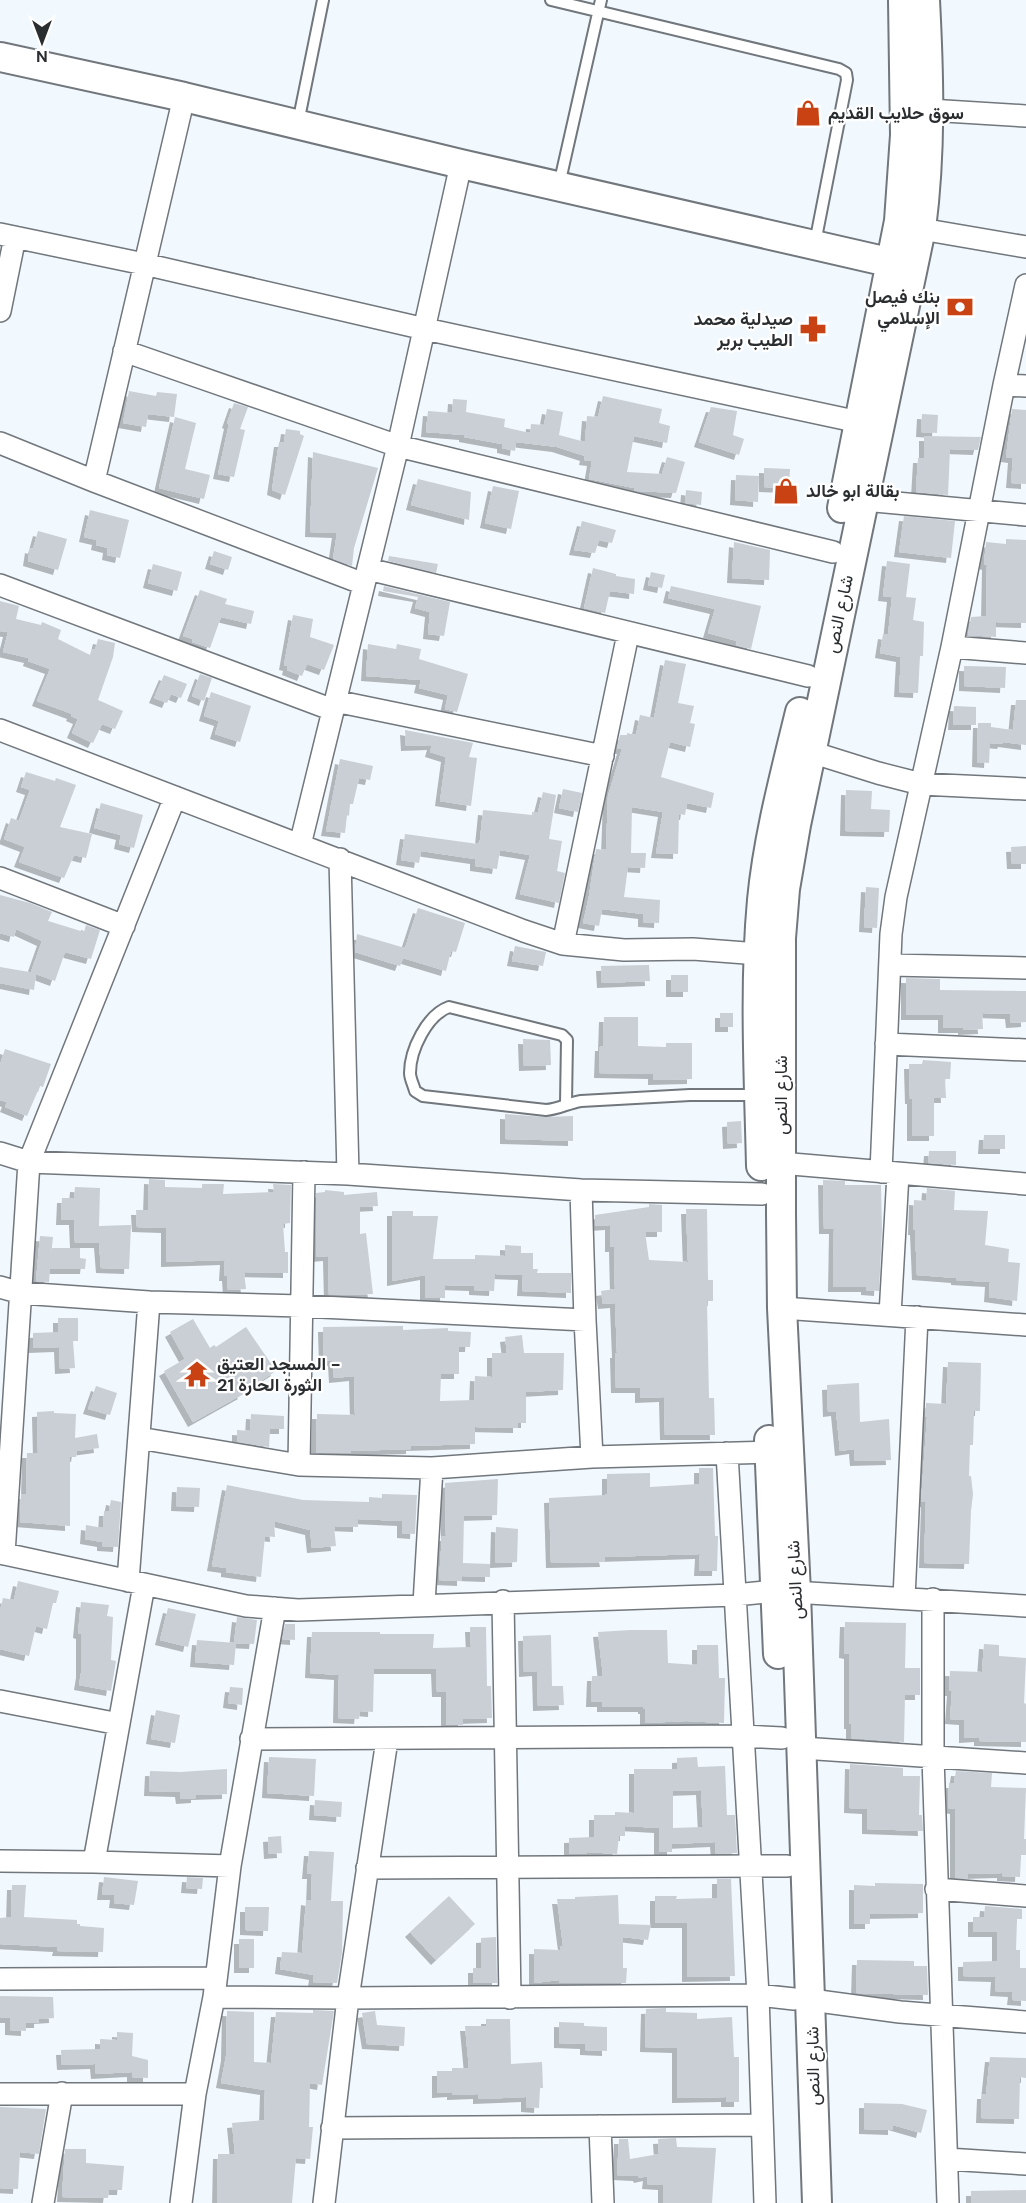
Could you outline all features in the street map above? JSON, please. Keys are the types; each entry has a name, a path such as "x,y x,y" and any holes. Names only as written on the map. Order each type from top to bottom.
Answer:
{"main road":[{"name":"شارع النص","path":"817,2203 802,2000 786,1592 780,1163 781,938 785,890 811,752 864,500 902,265 899,221 905,135 903,0"},
{"name":"شارع النص","path":"786,1592 769,1452 760,1095 759,954 762,900 775,819 808,676 860,422 902,265 921,229 927,183 929,110 925,0"},
{"path":"0,57 184,97 461,164 902,265"},
{"name":"شارع النص","path":"792,1743 787,1866 802,2000 799,2203"}],"street":[{"path":"94,481 184,97"},
{"path":"929,110 1026,116"},
{"path":"300,845 398,446 461,164"},
{"path":"921,229 1026,247"},
{"path":"0,311 8,236 144,264 425,329 860,422"},
{"path":"890,1315 890,1173 886,1044 896,897 952,647 1026,285"},
{"path":"124,351 398,446 833,552"},
{"path":"1004,385 1026,386"},
{"path":"0,443 94,481 366,577 808,676"},
{"path":"864,500 1026,515"},
{"path":"0,585 334,706 603,756"},
{"path":"563,944 628,634"},
{"path":"952,647 1026,653"},
{"path":"0,730 563,944 624,950 693,949 759,954"},
{"path":"811,752 921,784 1026,789"},
{"path":"175,797 29,1162 21,1293 6,1417 2,1553 246,1606 298,1610 786,1592 1026,1606"},
{"path":"340,859 348,1174"},
{"path":"0,878 124,926"},
{"path":"890,965 1026,968"},
{"path":"886,1044 1026,1050"},
{"path":"0,1153 29,1162 348,1174 581,1190 762,1194"},
{"path":"780,1163 1026,1184"},
{"path":"299,1465 304,1172"},
{"path":"581,1190 592,1457"},
{"path":"0,1287 21,1293 149,1302 301,1306 585,1320"},
{"path":"94,1862 119,1724 136,1583 139,1438 149,1302"},
{"path":"782,1308 1026,1324"},
{"path":"904,1598 917,1317"},
{"path":"139,1438 299,1465 432,1468 592,1457 769,1452"},
{"path":"727,1453 758,1995 765,2203"},
{"path":"424,1604 432,1468"},
{"path":"933,1599 936,1889 948,2203"},
{"path":"503,1601 510,1998"},
{"path":"182,2203 195,2094 215,1987 231,1866 274,1608"},
{"path":"0,1701 119,1724"},
{"path":"251,1739 387,1740 742,1736 933,1758 1026,1763"},
{"path":"324,2203 348,1998 387,1740"},
{"path":"0,1861 231,1866"},
{"path":"367,1868 787,1866"},
{"path":"936,1889 1026,1896"},
{"path":"0,1979 215,1987 348,1998 758,1995 1026,2022"},
{"path":"43,2203 62,2093"},
{"path":"0,2094 195,2094"},
{"path":"332,2128 761,2125"},
{"path":"600,2126 603,2203"},
{"path":"946,2159 1026,2164"}],"lane":[{"path":"297,125 323,0"},
{"path":"551,0 599,5 839,69 846,73 847,80 814,246"},
{"path":"559,186 599,5"},
{"path":"566,1103 567,1041 562,1035 449,1007 440,1010 414,1046 410,1075 415,1091 423,1096 546,1110 558,1109 566,1103 690,1095 760,1095"}],"building":[{"path":"129,391 156,396 157,392 177,394 174,417 148,414 146,427 123,423"},
{"path":"603,396 662,409 659,423 670,426 667,443 634,436 627,472 662,474 667,457 685,462 676,493 637,491 634,488 589,479 592,461 584,460 585,456 557,447 516,442 515,451 502,448 502,444 464,437 464,435 426,432 428,411 452,413 453,399 467,400 466,412 505,419 504,427 530,433 531,424 544,425 547,409 563,412 559,435 585,442 587,416 598,417"},
{"path":"234,403 248,407 240,429 245,430 234,477 218,474 229,424 227,423"},
{"path":"711,407 737,411 733,435 744,439 739,455 699,442"},
{"path":"1012,409 1026,410 1026,484 1011,483 1013,458 1006,457"},
{"path":"922,414 938,415 937,433 921,432"},
{"path":"175,417 196,423 185,469 210,475 204,499 159,488"},
{"path":"286,429 300,431 300,434 304,436 285,495 272,490 279,442 284,442"},
{"path":"924,436 981,437 978,450 950,449 948,495 916,492 918,458 924,458"},
{"path":"313,452 378,468 354,548 352,566 333,559 337,533 310,532"},
{"path":"764,468 790,469 789,488 764,487"},
{"path":"736,475 759,476 758,502 735,500"},
{"path":"418,479 471,492 469,520 411,505"},
{"path":"493,486 519,491 511,529 485,523"},
{"path":"686,490 702,492 701,505 685,503"},
{"path":"90,510 129,520 120,558 107,555 108,548 96,545 97,540 84,537"},
{"path":"904,516 955,521 951,558 899,552"},
{"path":"582,521 616,530 612,543 599,540 595,553 574,550"},
{"path":"38,531 67,539 58,570 28,561 30,548 33,549"},
{"path":"1006,539 1026,540 1026,623 996,622 996,637 968,635 971,617 986,616 987,565 984,564 986,542 1006,544"},
{"path":"734,542 770,550 769,580 732,578"},
{"path":"214,551 232,557 228,570 210,564"},
{"path":"389,556 438,564 436,573 388,561"},
{"path":"887,561 910,564 906,597 916,598 913,620 924,622 923,656 920,656 918,693 899,692 901,657 880,653 883,634 888,635 892,597 883,596"},
{"path":"153,564 182,572 177,591 148,583"},
{"path":"593,568 616,574 616,576 635,579 634,594 610,591 605,613 584,608"},
{"path":"651,572 665,575 662,588 648,585"},
{"path":"384,586 450,602 444,636 428,634 430,612 415,608 418,597 383,591"},
{"path":"671,586 761,606 751,649 736,645 737,641 708,633 715,609 668,598"},
{"path":"200,590 227,599 225,604 254,611 251,624 221,617 210,648 192,642 193,639 183,636"},
{"path":"0,601 19,606 16,619 41,625 42,622 61,630 58,639 90,655 92,649 95,650 98,639 115,643 113,657 98,700 123,711 115,729 102,724 93,743 72,733 78,719 71,716 72,714 37,701 50,669 28,661 29,658 3,652 8,632 0,631"},
{"path":"293,615 313,619 310,637 334,645 324,670 307,664 302,676 287,670 288,666 284,665"},
{"path":"368,644 396,649 397,644 421,649 419,659 468,674 457,712 445,709 448,695 419,688 421,680 366,676"},
{"path":"665,660 686,664 678,703 694,706 690,723 695,724 690,747 670,742 661,777 714,793 711,808 687,803 685,815 679,814 678,854 656,853 663,812 632,807 631,853 646,853 645,868 628,867 624,897 660,900 659,923 643,922 643,914 602,909 599,926 583,923 596,849 606,850 608,796 622,749 617,749 620,735 627,735 627,733 636,735 640,715 654,718"},
{"path":"964,666 1006,667 1005,688 964,686"},
{"path":"200,674 212,678 204,701 192,696"},
{"path":"164,675 187,684 181,698 171,694 167,703 154,698"},
{"path":"211,692 251,706 240,742 215,734 219,721 204,716"},
{"path":"1016,700 1026,700 1026,745 990,743 989,763 977,762 978,723 991,723 991,727 1013,730"},
{"path":"954,706 976,707 976,725 953,725"},
{"path":"405,730 473,743 469,757 477,758 471,806 440,801 446,757 430,752 432,745 406,746"},
{"path":"340,759 373,766 370,780 359,778 353,804 350,804 349,816 347,815 345,833 326,831"},
{"path":"26,772 76,785 60,827 92,834 86,858 74,855 64,878 19,862 25,847 4,839 11,818 19,821 30,790 21,787"},
{"path":"563,789 582,793 578,812 559,808"},
{"path":"846,790 872,791 871,809 890,810 889,832 845,831"},
{"path":"543,792 556,795 549,839 562,841 557,871 565,873 559,903 520,894 530,855 500,850 497,869 475,866 475,859 421,851 419,863 401,860 405,834 478,844 483,810 532,815 532,812 538,812"},
{"path":"101,803 143,815 134,848 119,844 121,835 94,828"},
{"path":"1026,846 1026,864 1012,864 1011,847"},
{"path":"866,887 879,888 877,928 864,927"},
{"path":"0,895 52,912 48,921 84,932 86,925 100,930 91,959 65,952 55,981 36,974 34,990 0,983 0,967 35,973 31,972 42,941 16,929 14,937 0,933"},
{"path":"418,908 465,923 456,952 451,951 446,971 403,958 400,966 355,952 357,934 405,948"},
{"path":"515,946 546,952 543,966 512,961"},
{"path":"649,965 650,981 602,983 601,966"},
{"path":"671,975 688,975 688,992 671,992"},
{"path":"906,978 940,979 940,990 1026,991 1026,1022 1011,1023 1010,1014 982,1013 983,1029 963,1030 963,1028 943,1028 943,1015 906,1015"},
{"path":"720,1013 733,1013 733,1027 720,1027"},
{"path":"604,1017 638,1017 638,1046 666,1047 666,1043 692,1043 692,1079 653,1080 653,1074 599,1073"},
{"path":"523,1039 550,1040 551,1065 524,1066"},
{"path":"5,1049 51,1064 43,1087 40,1086 27,1116 5,1107 7,1102 0,1100 0,1065"},
{"path":"923,1060 951,1062 950,1079 945,1079 946,1098 934,1098 934,1136 912,1136 909,1064 922,1064"},
{"path":"505,1114 545,1117 573,1116 573,1141 505,1139"},
{"path":"741,1121 742,1143 728,1144 727,1122"},
{"path":"984,1135 1005,1135 1005,1149 983,1149"},
{"path":"929,1151 956,1151 956,1165 928,1163"},
{"path":"149,1179 165,1180 165,1187 202,1188 202,1184 224,1184 223,1194 274,1192 273,1184 291,1185 290,1223 283,1224 285,1252 288,1252 288,1273 244,1272 246,1289 228,1290 227,1276 224,1276 225,1260 166,1262 166,1228 137,1227 136,1210 148,1210"},
{"path":"823,1180 845,1181 845,1185 881,1185 882,1230 879,1291 866,1290 866,1287 833,1287 834,1229 824,1229"},
{"path":"75,1187 100,1188 99,1226 131,1225 129,1269 101,1268 99,1243 75,1243 74,1220 61,1220 62,1198 74,1198"},
{"path":"927,1188 955,1191 954,1210 988,1211 985,1245 1009,1249 1008,1262 1020,1263 1017,1301 989,1297 990,1282 917,1275 915,1230 913,1230 914,1200 926,1201"},
{"path":"325,1190 344,1192 344,1195 377,1192 378,1206 360,1207 360,1234 366,1233 373,1294 329,1295 328,1256 316,1257 316,1193 325,1192"},
{"path":"649,1204 662,1205 662,1232 645,1232 649,1260 688,1262 686,1209 707,1209 708,1280 713,1280 713,1301 707,1301 709,1398 714,1398 715,1435 665,1435 664,1397 640,1398 640,1388 616,1388 615,1303 603,1304 601,1291 615,1289 614,1247 610,1247 610,1225 595,1226 595,1215 649,1207"},
{"path":"392,1211 413,1211 413,1216 438,1216 433,1259 475,1259 475,1255 505,1256 505,1245 521,1246 521,1253 533,1253 533,1269 538,1269 537,1273 571,1273 571,1293 522,1291 523,1275 495,1274 494,1291 474,1290 474,1286 445,1285 445,1298 425,1298 425,1275 392,1281"},
{"path":"40,1236 53,1237 51,1256 52,1248 80,1248 80,1258 86,1259 85,1269 50,1269 49,1282 36,1281"},
{"path":"58,1318 78,1318 78,1341 73,1341 75,1368 60,1369 59,1347 33,1348 33,1333 58,1332"},
{"path":"193,1319 210,1348 214,1345 216,1347 246,1327 276,1371 243,1394 193,1422 164,1371 185,1359 170,1332"},
{"path":"403,1326 403,1330 448,1328 448,1331 471,1332 470,1347 459,1347 459,1374 441,1374 440,1401 474,1400 475,1376 492,1377 492,1353 507,1353 505,1337 522,1335 524,1353 564,1353 563,1390 526,1392 526,1423 518,1423 518,1428 475,1427 475,1444 411,1446 411,1449 351,1451 351,1453 316,1453 317,1414 355,1415 354,1376 334,1378 333,1361 324,1361 323,1327"},
{"path":"948,1362 981,1363 980,1411 974,1411 973,1445 970,1445 969,1476 971,1476 973,1494 969,1564 924,1563 926,1502 921,1502 926,1403 946,1404"},
{"path":"859,1383 860,1422 889,1419 891,1460 855,1461 854,1449 840,1451 836,1411 828,1412 827,1385"},
{"path":"96,1386 117,1393 110,1415 88,1409"},
{"path":"54,1411 54,1413 76,1414 75,1438 97,1434 99,1448 77,1451 76,1457 70,1457 70,1526 20,1522 21,1494 26,1494 27,1453 38,1453 37,1412"},
{"path":"251,1414 284,1416 284,1429 270,1429 269,1447 237,1442 237,1430 250,1431"},
{"path":"699,1468 713,1468 715,1536 718,1536 717,1571 699,1571 700,1554 604,1557 605,1562 551,1563 549,1498 605,1495 607,1494 607,1474 650,1473 650,1487 699,1484"},
{"path":"498,1479 497,1515 464,1516 463,1563 490,1564 490,1577 462,1576 462,1581 439,1580 442,1536 446,1536 445,1483"},
{"path":"227,1485 303,1500 369,1502 369,1497 382,1498 382,1494 417,1495 415,1534 402,1533 402,1521 358,1519 358,1527 334,1526 336,1546 312,1548 310,1530 274,1521 275,1537 265,1536 261,1577 226,1572 226,1568 212,1566"},
{"path":"177,1487 200,1488 199,1507 176,1506"},
{"path":"111,1500 121,1502 118,1547 102,1546 102,1542 85,1539 86,1525 103,1528 104,1511 109,1511"},
{"path":"496,1527 518,1529 517,1562 495,1563"},
{"path":"18,1581 59,1591 56,1603 53,1603 47,1629 36,1626 29,1656 0,1649 0,1611 3,1598 14,1600"},
{"path":"81,1602 109,1605 107,1616 113,1617 111,1660 116,1661 111,1691 79,1685 81,1634 78,1633"},
{"path":"168,1608 196,1614 188,1647 160,1640"},
{"path":"237,1617 257,1620 254,1644 234,1643"},
{"path":"845,1622 906,1623 905,1668 920,1668 920,1695 905,1695 904,1742 851,1738 849,1654 844,1653"},
{"path":"285,1624 295,1624 295,1640 282,1639"},
{"path":"470,1627 486,1627 487,1686 491,1686 492,1718 463,1719 463,1725 446,1725 446,1692 437,1692 436,1669 374,1669 373,1712 360,1711 359,1719 338,1718 339,1675 310,1673 312,1632 434,1634 433,1648 471,1647"},
{"path":"667,1630 668,1663 697,1665 697,1645 718,1645 719,1678 725,1678 724,1723 686,1721 645,1723 643,1707 602,1707 602,1702 591,1702 592,1676 603,1676 598,1632"},
{"path":"551,1635 552,1686 563,1686 564,1705 538,1706 537,1671 524,1672 523,1636"},
{"path":"197,1640 236,1643 234,1665 195,1662"},
{"path":"984,1644 999,1645 999,1656 1026,1658 1024,1703 1026,1704 1026,1742 979,1741 979,1737 964,1738 964,1720 950,1719 952,1691 949,1691 950,1671 982,1672"},
{"path":"230,1687 243,1688 242,1705 228,1703"},
{"path":"156,1710 180,1715 175,1743 151,1739"},
{"path":"269,1757 316,1759 314,1796 267,1793"},
{"path":"697,1757 698,1767 725,1766 727,1815 735,1815 737,1853 716,1854 715,1842 672,1844 672,1852 659,1852 659,1828 625,1826 625,1836 619,1836 617,1854 587,1852 587,1854 569,1854 569,1838 594,1837 594,1815 615,1815 615,1812 634,1813 634,1769 677,1769 677,1758","holes":["701,1790 703,1827 673,1828 673,1791"]},
{"path":"850,1764 903,1768 903,1776 920,1776 919,1815 922,1815 923,1831 867,1829 867,1809 849,1808"},
{"path":"227,1769 227,1794 196,1795 196,1798 181,1799 180,1792 149,1791 150,1771"},
{"path":"956,1771 992,1773 991,1787 1026,1788 1024,1839 1026,1839 1026,1855 1021,1855 1020,1877 1002,1876 1002,1873 968,1874 968,1879 955,1878 955,1809 948,1808 949,1783 954,1783"},
{"path":"315,1800 342,1802 341,1817 314,1815"},
{"path":"281,1836 282,1853 269,1854 268,1837"},
{"path":"309,1851 334,1852 331,1901 343,1901 342,1953 337,1983 313,1982 314,1975 280,1969 282,1952 302,1953 306,1900 311,1901 312,1874 307,1874"},
{"path":"104,1877 138,1881 134,1905 114,1903 115,1895 102,1895"},
{"path":"187,1877 203,1878 202,1889 186,1888"},
{"path":"717,1879 731,1879 735,1976 687,1977 687,1923 655,1923 655,1896 677,1896 676,1899 717,1898"},
{"path":"875,1883 923,1884 923,1913 870,1914 870,1924 854,1924 854,1885 875,1886"},
{"path":"12,1885 26,1885 24,1917 77,1920 80,1926 104,1928 103,1952 57,1951 58,1947 0,1944 0,1918 11,1917"},
{"path":"618,1895 619,1924 651,1925 648,1940 623,1937 623,1968 627,1968 626,1983 559,1983 559,1980 534,1983 534,1949 560,1950 560,1946 563,1946 557,1899"},
{"path":"449,1896 475,1924 436,1960 410,1932"},
{"path":"985,1906 1022,1909 1022,1919 1017,1919 1016,1950 1020,1950 1020,1968 1026,1968 1026,2001 1012,2000 1013,1992 995,1991 996,1977 963,1976 963,1962 997,1961 997,1932 973,1932 973,1917 984,1917"},
{"path":"245,1907 269,1907 268,1931 245,1930"},
{"path":"496,1937 497,1983 473,1983 473,1968 481,1968 481,1938"},
{"path":"239,1939 254,1939 254,1968 239,1968"},
{"path":"857,1960 914,1961 914,1966 927,1966 928,1995 856,1993"},
{"path":"0,1996 53,1997 54,2018 39,2019 39,2023 26,2023 26,2031 10,2030 10,2018 0,2018"},
{"path":"666,2008 666,2012 697,2013 697,2019 732,2017 734,2057 739,2057 739,2102 726,2102 726,2097 677,2098 677,2048 645,2047 646,2009"},
{"path":"313,2010 334,2011 322,2085 310,2083 309,2127 313,2127 310,2159 296,2158 292,2203 217,2203 218,2154 235,2154 232,2123 264,2120 265,2090 221,2083 226,2056 227,2011 254,2012 254,2062 271,2063 276,2012 313,2013"},
{"path":"375,2011 377,2025 405,2027 404,2046 367,2044 362,2013"},
{"path":"486,2019 510,2019 511,2064 542,2062 543,2088 540,2088 539,2108 526,2107 526,2097 478,2099 478,2094 437,2093 437,2071 469,2068 465,2026 486,2026"},
{"path":"559,2022 607,2027 607,2051 585,2050 585,2044 559,2043"},
{"path":"117,2032 133,2033 132,2056 148,2060 148,2078 132,2077 132,2072 96,2074 95,2064 62,2065 61,2050 100,2049 100,2039 117,2040"},
{"path":"990,2057 1026,2058 1026,2078 1020,2077 1019,2119 981,2118 982,2094 986,2094"},
{"path":"864,2103 902,2104 927,2110 921,2133 893,2125 893,2130 864,2129"},
{"path":"0,2107 46,2109 39,2154 20,2152 18,2189 0,2188"},
{"path":"676,2138 677,2147 716,2148 712,2203 663,2203 663,2185 647,2184 648,2176 639,2178 638,2176 617,2175 619,2139 628,2139 630,2159 659,2154 658,2139"},
{"path":"65,2149 86,2149 86,2163 124,2166 122,2190 109,2190 108,2198 62,2197"},
{"path":"1026,2190 1026,2203 971,2203 971,2191"}],"place":[{"name":"سوق حلايب القديم","path":"808,113"},
{"name":"بنك فيصل الإسلامي","path":"960,307"},
{"name":"صيدلية محمد الطيب برير","path":"813,329"},
{"name":"بقالة ابو خالد","path":"786,491"},
{"name":"المسجد العتيق - الثورة الحارة 21","path":"197,1374"}]}
